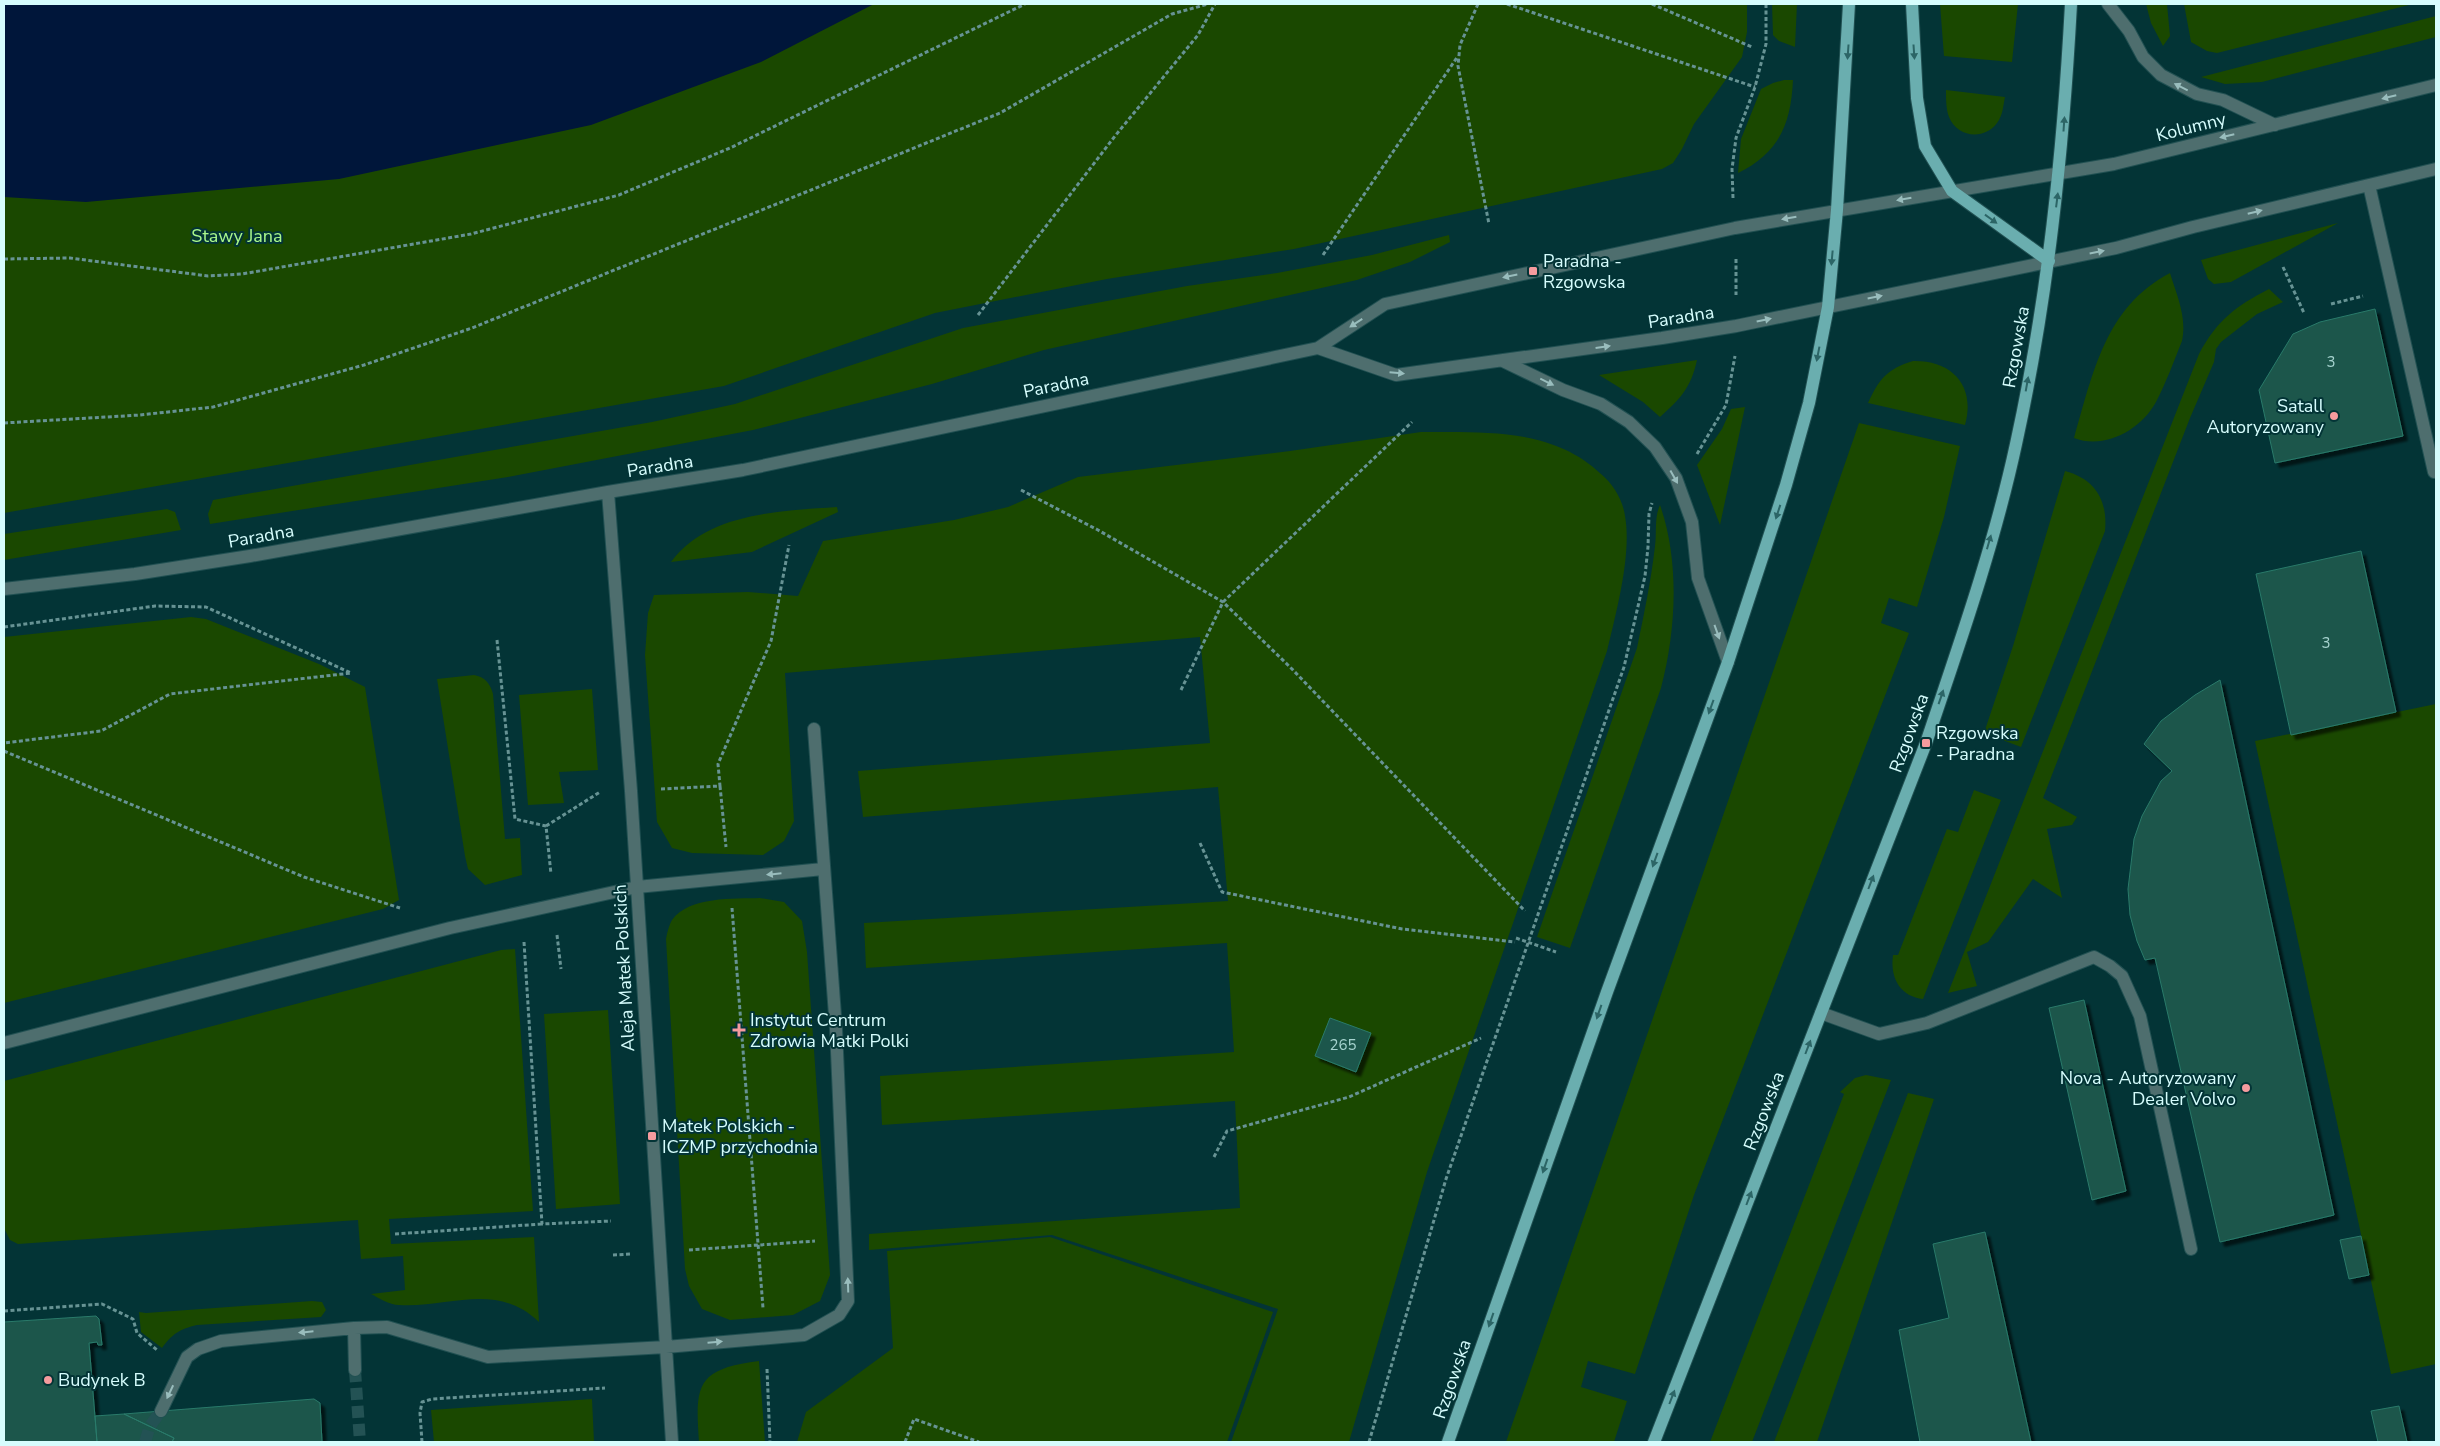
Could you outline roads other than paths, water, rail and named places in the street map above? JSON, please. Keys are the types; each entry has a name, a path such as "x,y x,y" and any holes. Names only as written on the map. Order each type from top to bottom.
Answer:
{"main road":[{"name":"Rzgowska","path":"1448,1442 1606,992 1728,662 1786,486 1809,403 1828,306 1837,210 1849,4"},
{"path":"1912,4 1917,98 1925,146 1952,190 2049,261"},
{"name":"Rzgowska","path":"1654,1442 1926,742 1961,638 2016,444 2049,261 2060,173 2071,4"}],"street":[{"path":"2108,4 2129,31 2144,57 2161,76 2196,94 2223,100 2275,125"},
{"name":"Kolumny","path":"1952,190 2114,164 2436,85"},
{"path":"2049,261 2116,248 2193,227 2436,169"},
{"path":"2369,185 2434,472"},
{"name":"Paradna","path":"4,589 134,574 250,556 608,492 743,470 1318,348 1385,304 1735,228 1952,190"},
{"name":"Paradna","path":"1318,348 1396,375 1736,326 2049,261"},
{"path":"1503,361 1563,390 1601,404 1629,422 1655,447 1676,478 1692,522 1698,578 1728,662"},
{"name":"Aleja Matek Polskich","path":"608,492 631,791 672,1442"},
{"path":"161,1411 187,1357 221,1340 354,1328 387,1327 488,1357 666,1347 804,1335 839,1315 848,1301 846,1239 836,1029 814,729"},
{"path":"4,1043 395,942 637,887 823,869"},
{"path":"1821,1013 1880,1034 1927,1023 2094,958 2110,966 2122,976 2140,1016 2191,1249"},
{"path":"354,1328 355,1370"}],"water":[{"name":"Stawy Jana","path":"4,4 874,4 761,62 591,125 339,179 86,202 4,197"}],"tunnel":[{"path":"355,1370 360,1442"},
{"path":"145,1442 150,1426 161,1411"}],"place":[{"name":"Paradna - Rzgowska","path":"1533,271"},
{"name":"Satall Autoryzowany","path":"2334,416"},
{"name":"Rzgowska - Paradna","path":"1926,743"},
{"name":"Instytut Centrum Zdrowia Matki Polki","path":"739,1030"},
{"name":"Nova - Autoryzowany Dealer Volvo","path":"2246,1088"},
{"name":"Matek Polskich - ICZMP przychodnia","path":"652,1136"},
{"name":"Budynek B","path":"48,1380"}]}
